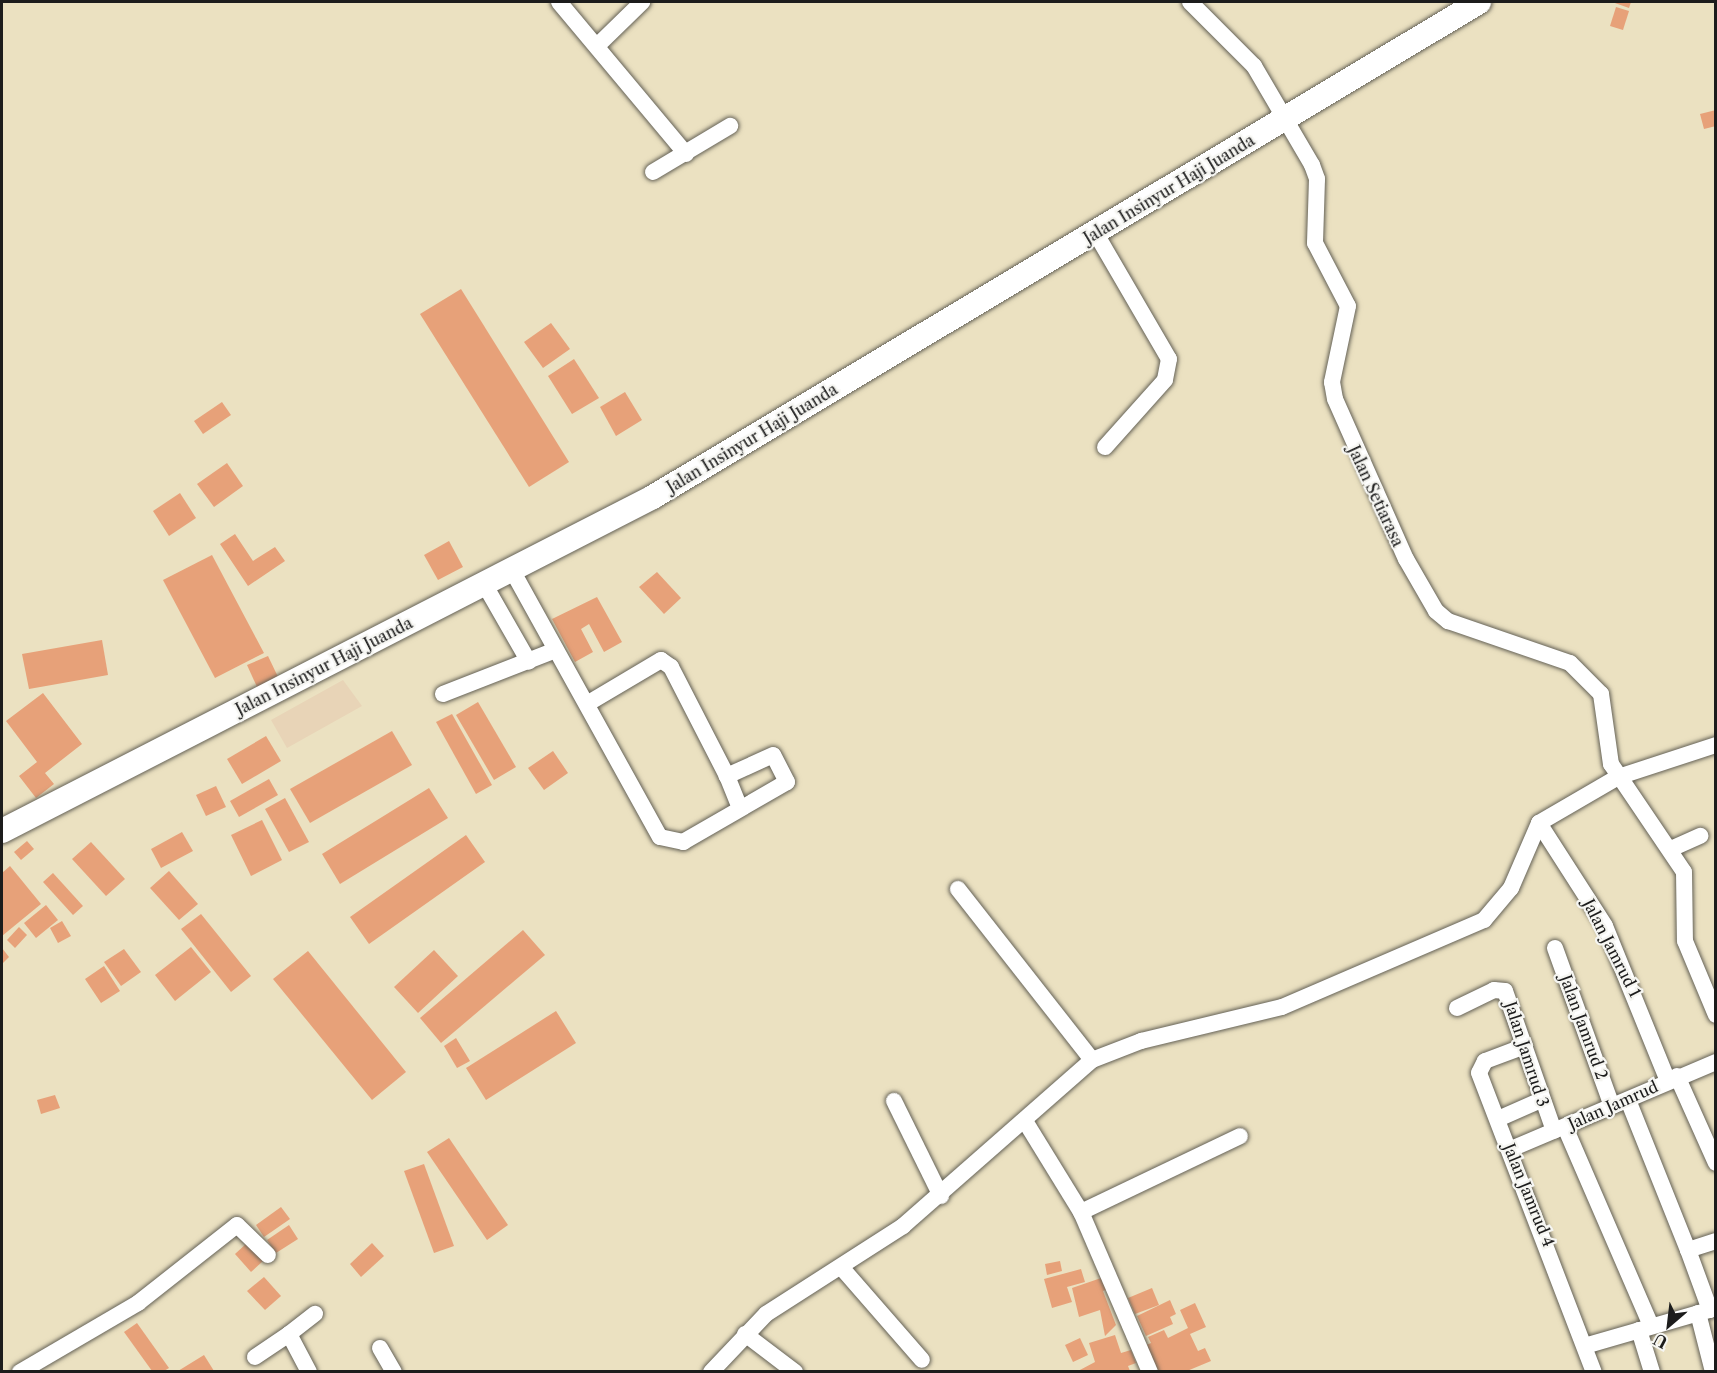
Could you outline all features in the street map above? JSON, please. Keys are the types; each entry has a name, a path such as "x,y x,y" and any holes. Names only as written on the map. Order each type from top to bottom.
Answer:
{"main road":[{"name":"Jalan Insinyur Haji Juanda","path":"2,831 154,749 513,572 788,419 1479,2"}],"street":[{"path":"559,2 598,45 686,154"},
{"path":"598,45 642,2"},
{"name":"Jalan Setiarasa","path":"1190,2 1254,66 1317,179 1315,243 1348,306 1332,382 1335,399 1406,559 1436,611 1448,621 1570,663 1601,694 1608,758 1618,777 1673,848 1685,879 1685,941 1716,1015"},
{"path":"653,172 730,126"},
{"path":"1095,232 1168,359 1169,371 1105,447"},
{"path":"513,572 660,837 683,842 783,787 787,776 773,755 727,776"},
{"path":"486,586 529,662"},
{"path":"443,694 556,650"},
{"path":"587,704 655,662 666,662 727,776 740,809"},
{"path":"711,1371 745,1334 773,1309 841,1267 940,1196 1092,1060 1142,1041 1282,1007 1484,920 1511,888 1539,823 1618,777 1716,745"},
{"name":"Jalan Jamrud 1","path":"1539,823 1605,926 1673,1078 1716,1163"},
{"path":"1673,848 1700,836"},
{"path":"958,889 1092,1060"},
{"name":"Jalan Jamrud 2","path":"1555,948 1612,1106"},
{"name":"Jalan Jamrud 3","path":"1457,1008 1494,990 1504,991 1525,1046 1541,1100 1559,1129 1645,1328 1652,1371"},
{"name":"Jalan Jamrud 4","path":"1525,1046 1480,1065 1498,1119 1588,1345 1594,1371"},
{"name":"Jalan Jamrud","path":"1511,1149 1628,1100 1673,1078 1716,1062"},
{"path":"1498,1119 1541,1100"},
{"path":"1628,1100 1688,1250 1708,1310 1713,1371"},
{"path":"894,1101 940,1196"},
{"path":"1024,1121 1081,1212 1150,1371"},
{"path":"1081,1212 1240,1136"},
{"path":"20,1371 138,1303 237,1225 268,1255"},
{"path":"1688,1250 1716,1241"},
{"path":"841,1267 922,1360"},
{"path":"1588,1345 1708,1310"},
{"path":"255,1357 315,1314"},
{"path":"289,1334 309,1371"},
{"path":"745,1334 795,1371"},
{"path":"380,1348 394,1371"}],"shaded area":[{"path":"343,680 362,706 287,748 271,720"}],"building":[{"path":"1612,2 1631,2 1629,8"},
{"path":"1616,7 1629,11 1623,30 1610,26"},
{"path":"1716,110 1716,126 1704,129 1700,114"},
{"path":"461,289 569,462 529,487 420,314"},
{"path":"551,323 570,349 543,368 524,342"},
{"path":"574,359 599,398 572,414 548,376"},
{"path":"625,392 642,420 616,436 600,407"},
{"path":"222,402 231,415 203,434 194,421"},
{"path":"227,463 243,486 214,507 197,484"},
{"path":"180,493 196,518 169,536 153,511"},
{"path":"235,534 253,561 275,547 285,561 248,586 220,544"},
{"path":"449,541 463,567 438,580 424,555"},
{"path":"212,555 264,653 215,678 163,580"},
{"path":"657,572 681,598 664,614 639,587"},
{"path":"597,597 622,642 604,652 589,624 581,629 593,652 575,662 552,619"},
{"path":"102,640 108,675 29,689 22,654"},
{"path":"268,656 279,679 258,689 247,665"},
{"path":"43,693 82,744 45,773 54,784 36,798 19,776 37,762 6,721"},
{"path":"478,702 516,767 494,780 456,715"},
{"path":"452,714 492,785 476,794 436,722"},
{"path":"392,731 412,765 310,823 290,789"},
{"path":"266,736 281,761 242,784 227,759"},
{"path":"553,751 568,773 544,790 528,768"},
{"path":"269,779 278,795 239,817 230,801"},
{"path":"216,786 226,807 206,816 196,795"},
{"path":"429,788 448,818 340,884 322,854"},
{"path":"285,798 309,842 289,852 265,809"},
{"path":"262,820 282,860 251,876 231,835"},
{"path":"182,832 193,851 161,868 151,849"},
{"path":"466,835 485,862 369,944 350,917"},
{"path":"27,841 34,849 21,860 14,852"},
{"path":"91,842 125,879 106,896 72,859"},
{"path":"10,866 41,904 2,936 2,873"},
{"path":"169,871 198,904 179,920 150,888"},
{"path":"53,873 83,906 73,915 43,882"},
{"path":"46,905 58,920 36,938 24,923"},
{"path":"201,914 251,976 231,992 181,929"},
{"path":"62,921 71,936 58,943 50,928"},
{"path":"19,927 27,935 15,948 7,940"},
{"path":"523,930 545,955 441,1043 420,1018"},
{"path":"191,947 211,972 175,1001 155,975"},
{"path":"2,948 9,957 2,964"},
{"path":"124,949 141,972 121,986 104,962"},
{"path":"434,950 458,976 418,1013 394,987"},
{"path":"308,951 406,1072 372,1100 273,979"},
{"path":"104,966 120,991 101,1003 85,979"},
{"path":"556,1011 576,1043 486,1100 466,1068"},
{"path":"456,1038 470,1061 457,1068 444,1046"},
{"path":"55,1095 60,1108 41,1114 37,1100"},
{"path":"449,1138 508,1225 487,1240 427,1152"},
{"path":"424,1164 454,1246 434,1253 404,1171"},
{"path":"281,1207 290,1219 264,1237 256,1225"},
{"path":"289,1225 298,1239 276,1253 267,1240"},
{"path":"247,1243 263,1261 251,1272 235,1254"},
{"path":"372,1243 384,1256 361,1277 350,1264"},
{"path":"1060,1261 1062,1271 1047,1275 1045,1264"},
{"path":"1081,1269 1085,1282 1067,1287 1072,1302 1052,1308 1044,1279"},
{"path":"264,1277 281,1296 265,1310 247,1291"},
{"path":"1104,1277 1108,1289 1103,1291 1116,1325 1105,1336 1100,1310 1079,1317 1072,1288"},
{"path":"1152,1288 1159,1305 1135,1314 1128,1298"},
{"path":"1170,1300 1176,1314 1170,1317 1173,1324 1146,1336 1137,1316"},
{"path":"1195,1303 1206,1327 1190,1334 1198,1351 1205,1348 1211,1361 1187,1371 1155,1371 1144,1346 1151,1343 1148,1337 1164,1330 1168,1338 1188,1328 1180,1310"},
{"path":"137,1323 169,1368 164,1371 152,1371 124,1332"},
{"path":"1115,1335 1121,1353 1131,1350 1136,1363 1128,1366 1130,1371 1078,1371 1095,1362 1089,1343"},
{"path":"1080,1338 1088,1355 1073,1362 1065,1345"},
{"path":"204,1355 214,1371 178,1371"}]}
